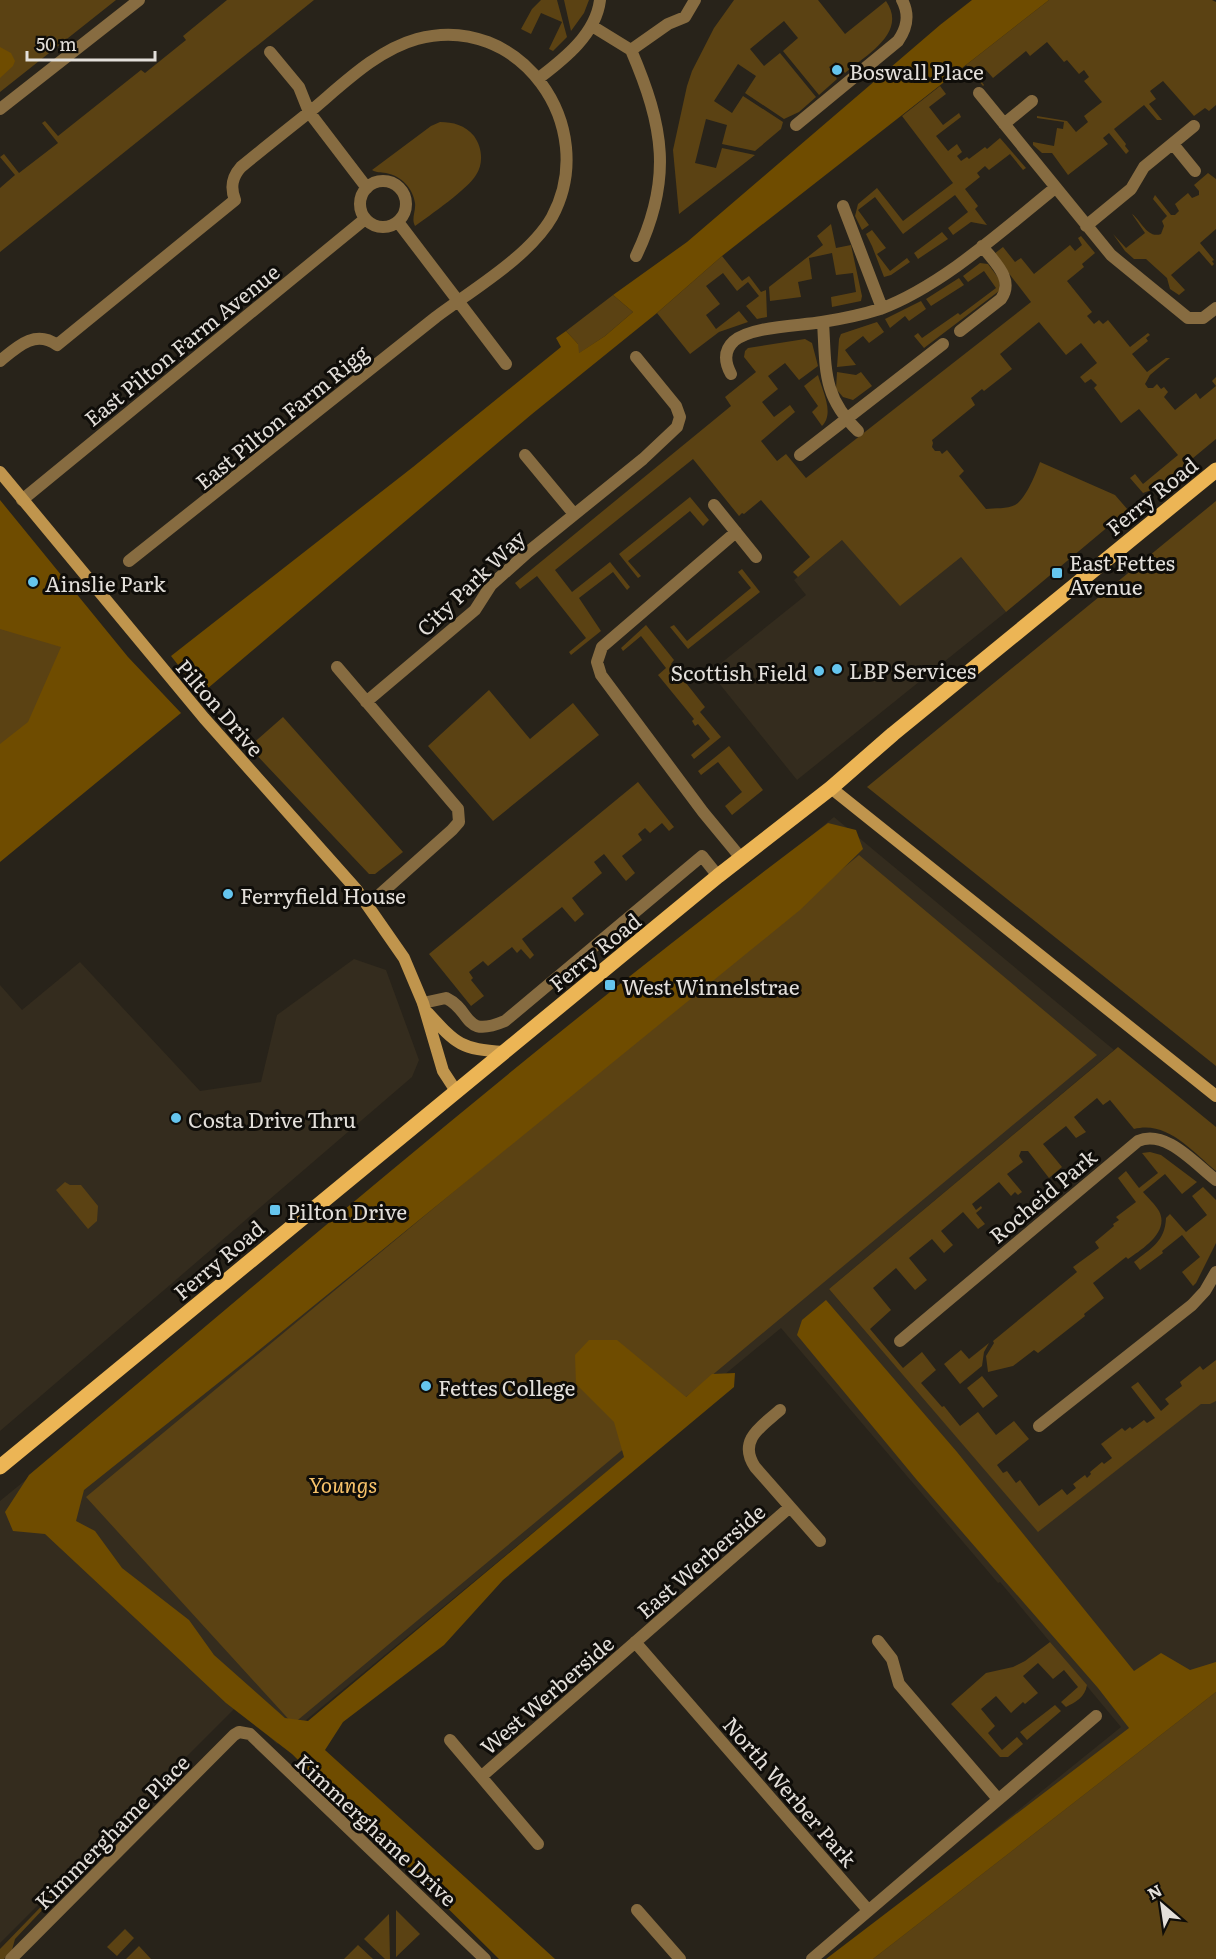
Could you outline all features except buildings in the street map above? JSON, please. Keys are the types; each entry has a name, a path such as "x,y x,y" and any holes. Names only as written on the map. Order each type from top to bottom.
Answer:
{"main road":[{"name":"Ferry Road","path":"0,1467 718,876 831,789 893,734 1216,470"}],"street":[{"path":"0,110 139,0"},
{"path":"538,78 558,63 592,26 597,17 600,0"},
{"path":"632,50 668,24 686,17 695,0"},
{"path":"796,125 898,41 907,23 907,12 902,0"},
{"path":"592,26 632,50 648,88 661,152 653,212 636,256"},
{"name":"East Pilton Farm Rigg","path":"0,361 31,339 45,339 57,345 235,200 233,179 241,167 309,111 386,52 401,44 429,36 452,35 485,41 511,54 538,78 556,108 565,134 567,163 562,194 553,216 539,236 129,561"},
{"path":"270,52 299,87 309,111 367,188"},
{"path":"979,93 1116,260 1182,315 1195,319 1203,318 1216,308"},
{"path":"1004,124 1032,101"},
{"path":"1086,226 1128,192 1144,167 1194,126"},
{"path":"1173,144 1195,171"},
{"path":"380,181 400,188 406,202 406,209 398,222 385,227 370,224 365,219 360,200 367,188 380,181"},
{"path":"731,374 726,365 726,354 738,338 882,308 927,284 982,246 1055,188"},
{"path":"843,206 882,308"},
{"name":"East Pilton Farm Avenue","path":"22,500 365,219"},
{"path":"398,222 506,364"},
{"path":"960,330 1001,299 1006,292 1004,275 982,246"},
{"path":"823,322 828,386 835,403 858,431"},
{"path":"800,455 943,344"},
{"name":"City Park Way","path":"366,702 475,609 491,585 528,552 643,459 677,427 680,417 676,406 636,357"},
{"path":"525,455 574,514"},
{"name":"Pilton Drive","path":"0,472 204,718 368,905 404,958 424,1006 444,1071 456,1091"},
{"path":"714,506 756,557"},
{"path":"736,532 602,647 597,662 601,675 703,812 741,858"},
{"path":"337,667 458,809 459,822 368,905"},
{"path":"831,789 1216,1096"},
{"path":"424,1006 446,998 453,1002 467,1020 479,1027 491,1027 505,1021 702,856 718,876"},
{"name":"Pilton Drive","path":"424,1006 452,1039 473,1050 504,1052"},
{"name":"Rocheid Park","path":"900,1341 1138,1141 1152,1137 1166,1140 1216,1180"},
{"path":"1039,1426 1192,1305 1205,1291 1216,1272"},
{"path":"780,1410 752,1436 748,1451 755,1467 820,1541"},
{"name":"East Werberside","path":"635,1642 790,1507"},
{"path":"878,1641 892,1659 899,1684 998,1799"},
{"name":"West Werberside","path":"482,1776 635,1642"},
{"name":"North Werber Park","path":"635,1642 868,1910"},
{"path":"812,1959 1096,1716"},
{"name":"Kimmerghame Place","path":"11,1959 239,1732"},
{"name":"Kimmerghame Drive","path":"239,1732 250,1734 485,1959"},
{"name":"West Werberside","path":"450,1740 538,1844"},
{"path":"637,1910 680,1959"}],"shaded area":[{"path":"972,0 1049,0 722,256 657,313 532,414 201,694 171,656 413,467 561,347 556,338 566,331 578,344 579,353 605,336 633,312 613,295 687,242"},
{"path":"0,47 11,53 15,61 13,66 0,78"},
{"path":"0,500 128,657 181,713 0,862 0,744 28,722 61,647 0,629"},
{"path":"842,540 961,557 1006,612 797,780 710,672 806,595 794,580"},
{"name":"Fettes College","path":"834,817 1114,1050 829,1289 1038,1531 1201,1403 1216,1401 1216,1959 834,1959 1121,1727 1000,1582 998,1583 781,1328 277,1744 221,1691 236,1707 0,1943 0,1501"},
{"path":"828,823 856,830 863,849 800,910 84,1490 76,1521 95,1531 122,1568 189,1620 214,1655 285,1718 308,1721 624,1457 614,1422 576,1384 575,1355 589,1340 617,1340 686,1397 712,1374 735,1373 734,1387 503,1580 444,1645 343,1722 325,1750 555,1959 499,1959 292,1754 226,1703 45,1534 13,1531 5,1512 29,1475 424,1143 624,981"},
{"path":"354,959 386,970 419,1060 412,1077 0,1431 0,985 22,1010 80,962 200,1091 261,1082 277,1015"},
{"path":"826,1300 957,1452 1134,1671 1161,1653 1190,1670 1216,1662 1216,1692 873,1959 826,1959 1129,1728 1098,1688 916,1479 797,1335 802,1320"}],"green space":[{"path":"0,0 116,0 0,92"},
{"path":"227,0 314,0 0,252 0,188 15,175 0,157 4,154 19,173 58,143 42,123 45,121 58,136 141,70 145,73 186,40 183,36"},
{"path":"541,0 557,0 567,37 553,51 549,49 562,22 541,13 531,34 521,29 532,9"},
{"path":"564,0 589,0 584,13 571,31"},
{"path":"734,0 818,0 845,34 886,1 892,23 882,42 845,73 836,62 829,67 837,79 819,95 783,51 798,38 784,21 750,49 764,66 780,53 816,97 799,112 784,119 745,93 756,76 738,64 714,101 732,113 743,96 783,122 781,129 755,151 722,144 727,125 706,119 695,163 716,168 722,148 755,155 679,214 673,150 687,86 714,28"},
{"path":"1049,0 1212,0 1216,2 1216,105 1209,111 1205,108 1194,116 1163,81 1150,91 1156,99 1149,104 1162,120 1157,120 1144,105 1114,129 1126,144 1129,151 1126,154 1109,133 1103,138 1108,144 1068,175 1052,153 1042,153 1033,145 1033,142 1054,146 1057,128 1063,129 1064,122 1037,118 1037,116 1067,121 1076,132 1088,122 1084,116 1102,102 1084,81 1089,77 1084,70 1079,74 1067,60 1064,62 1047,42 1030,56 1026,51 993,78 986,70 978,77 983,86 966,65"},
{"path":"940,86 946,94 929,107 943,125 959,113 961,117 936,136 948,151 957,144 962,152 957,156 961,161 967,157 969,159 985,147 987,149 1000,138 1026,168 1023,170 1010,154 989,170 985,166 977,173 980,177 965,189 978,206 975,209 987,225 971,222 953,235 948,228 968,212 955,195 903,234 875,197 858,210 869,225 862,230 855,216 858,204 877,188 903,221 953,183 902,116"},
{"path":"440,122 458,125 467,129 474,136 480,150 479,170 472,181 448,202 415,226 413,221 415,203 409,188 397,177 372,170 431,126"},
{"path":"1208,173 1216,179 1216,229 1200,243 1214,260 1212,261 1214,264 1212,266 1199,251 1171,275 1185,290 1179,295 1170,289 1167,278 1146,259 1134,259 1125,251 1113,234 1126,248 1145,233 1132,214 1152,234 1161,234 1164,226 1162,221 1167,216 1153,199 1155,195 1171,215 1175,215 1179,211 1175,204 1188,193 1192,198 1199,195 1194,185"},
{"path":"831,224 836,248 851,245 862,296 861,301 832,307 831,297 856,292 853,273 836,275 832,253 809,258 812,279 798,282 801,297 770,301 769,287 823,245 817,236"},
{"path":"872,230 886,248 877,254 890,271 907,258 910,262 884,277 866,234"},
{"path":"942,232 948,239 918,259 914,253"},
{"path":"1081,236 1095,253 1082,264 1084,267 1067,281 1092,312 1087,316 1094,324 1099,320 1103,324 1108,320 1130,347 1148,333 1150,335 1146,338 1148,341 1132,354 1147,372 1166,358 1170,358 1150,375 1145,384 1148,388 1153,388 1157,384 1161,389 1164,387 1168,392 1164,397 1175,410 1196,393 1200,399 1216,386 1216,439 1157,488 1143,493 1130,478 1135,474 1143,484 1178,455 1139,409 1121,423 1094,388 1097,385 1091,379 1085,383 1080,377 1097,363 1081,343 1066,355 1039,322 1000,354 1012,369 971,398 975,405 932,440 932,447 935,451 940,451 942,454 947,450 964,471 959,476 986,509 1008,507 1019,502 1030,485 1040,462 1115,495 1128,510 1006,612 961,557 900,606 842,540 798,577 793,572 810,557 761,500 739,516 693,459 555,570 572,592 610,562 630,587 627,590 613,572 579,598 601,631 571,655 569,652 586,638 537,576 520,589 515,583 731,406 725,397 756,372 744,357 748,348 805,339 812,343 818,366 799,380 785,363 768,376 778,389 762,402 774,417 790,405 795,412 761,441 777,461 786,454 806,478 1031,302 994,254 1003,247 1015,262 1021,258 1034,274 1070,245 1075,251 1082,245 1078,238"},
{"path":"722,256 742,281 749,276 761,292 766,290 767,317 757,319 746,306 759,296 748,282 737,291 723,273 706,286 720,304 706,315 716,329 739,311 748,322 719,332 690,354 657,313"},
{"path":"980,263 988,264 1000,280 999,291 924,348 914,336 918,333 922,338 958,313 960,315 996,288 984,271 968,282 963,276"},
{"path":"959,278 964,285 931,306 926,299"},
{"path":"613,295 633,312 605,336 578,354 578,344 566,331"},
{"path":"921,301 926,309 909,321 905,316 890,328 885,319"},
{"path":"877,322 884,332 869,343 863,336 845,350 856,365 837,367 841,334"},
{"path":"837,372 856,375 861,372 872,386 853,400 843,397 836,389"},
{"path":"818,375 828,408 826,421 822,426 812,412 818,406 804,386"},
{"path":"690,497 709,520 703,526 690,511 628,561 641,576 638,578 619,554"},
{"name":"Ainslie Park","path":"0,501 130,662 0,768"},
{"path":"1216,501 1216,1066 867,787"},
{"path":"742,569 760,592 688,649 670,627 674,625 687,641 751,588 738,572"},
{"path":"646,625 674,660 671,664 705,707 700,712 721,737 694,759 691,755 710,739 698,724 695,726 692,721 694,719 658,675 666,668 641,636 623,651 621,648"},
{"path":"489,690 530,739 573,703 599,735 493,821 428,746"},
{"path":"283,717 403,852 375,874 369,874 249,747"},
{"path":"729,746 763,790 732,815 725,806 742,792 718,762 701,775 698,771"},
{"path":"638,782 674,827 669,831 662,823 650,833 645,828 638,834 642,840 622,856 635,873 626,881 604,854 594,862 602,873 572,898 584,914 575,922 562,907 522,939 534,955 530,959 521,949 517,953 512,947 488,966 483,961 469,972 473,978 471,980 484,996 471,1006 429,954"},
{"name":"Youngs","path":"859,855 1097,1055 293,1724 86,1497"},
{"path":"1118,1047 1216,1127 1216,1171 1189,1147 1168,1133 1146,1127 1134,1129 1110,1100 1103,1105 1097,1098 1074,1117 1086,1132 1076,1138 1066,1126 1043,1144 1062,1167 1049,1178 1028,1151 1021,1151 1019,1156 1023,1162 1007,1174 1022,1192 1018,1195 1015,1192 1011,1196 999,1182 972,1204 976,1210 981,1206 982,1208 976,1213 985,1224 978,1229 963,1212 941,1231 953,1245 944,1253 932,1239 909,1258 927,1280 915,1290 896,1268 873,1288 891,1310 870,1329 903,1368 922,1352 936,1370 921,1383 960,1426 978,1412 996,1435 1014,1421 1029,1439 997,1465 1003,1473 1007,1471 1016,1483 1020,1480 1039,1506 1062,1489 1067,1495 1076,1488 1073,1484 1085,1475 1087,1478 1090,1472 1102,1462 1104,1464 1112,1458 1101,1444 1122,1428 1125,1431 1130,1427 1132,1429 1144,1420 1147,1423 1155,1418 1131,1387 1138,1382 1161,1411 1169,1404 1165,1399 1182,1386 1180,1382 1200,1366 1203,1370 1216,1360 1216,1401 1201,1404 1038,1532 829,1289"},
{"path":"1150,1152 1161,1155 1197,1182 1182,1194 1165,1174 1143,1192 1159,1211 1161,1226 1147,1245 1128,1259 1126,1257 1093,1283 1104,1298 1038,1353 1034,1350 1013,1366 988,1372 986,1356 993,1341 1077,1272 1073,1267 1099,1248 1095,1242 1114,1226 1113,1224 1119,1220 1116,1217 1136,1202 1118,1178 1126,1171 1139,1188 1158,1173 1142,1153"},
{"path":"65,1182 70,1185 81,1185 98,1206 97,1221 88,1229 56,1190"},
{"path":"1203,1187 1216,1200 1216,1243 1196,1283 1193,1286 1182,1272 1200,1257 1182,1235 1140,1270 1134,1262 1160,1239 1166,1218 1170,1214 1186,1232 1207,1215 1192,1196"},
{"path":"989,1343 984,1352 982,1366 960,1384 944,1364 961,1350 969,1359"},
{"path":"982,1376 998,1396 983,1408 967,1388"},
{"path":"1050,1642 1087,1685 1086,1689 1080,1699 1066,1707 1061,1702 1078,1687 1064,1670 1053,1679 1038,1663 1023,1676 1038,1693 1025,1704 1023,1702 1011,1713 996,1696 981,1709 995,1726 988,1733 1002,1750 1017,1737 1023,1744 1008,1757 1000,1757 951,1704 986,1673 1013,1667"},
{"path":"1216,1692 1216,1959 873,1959"},
{"path":"1055,1705 1061,1711 1027,1740 1020,1732"},
{"path":"63,1884 64,1887 15,1939 12,1950 4,1959 0,1959 0,1949"},
{"path":"396,1910 420,1934 396,1957"},
{"path":"389,1914 390,1959 385,1959 364,1939"},
{"path":"125,1929 134,1938 117,1956 107,1947"},
{"path":"358,1945 373,1959 344,1959"},
{"path":"139,1946 151,1959 126,1959"}],"place":[{"name":"Boswall Place","path":"837,70"},
{"name":"East Fettes Avenue","path":"1057,573"},
{"name":"Ainslie Park","path":"33,582"},
{"name":"LBP Services","path":"837,669"},
{"name":"Scottish Field","path":"819,671"},
{"name":"Ferryfield House","path":"228,894"},
{"name":"West Winnelstrae","path":"610,985"},
{"name":"Costa Drive Thru","path":"176,1118"},
{"name":"Pilton Drive","path":"275,1210"},
{"name":"Fettes College","path":"426,1386"}]}
